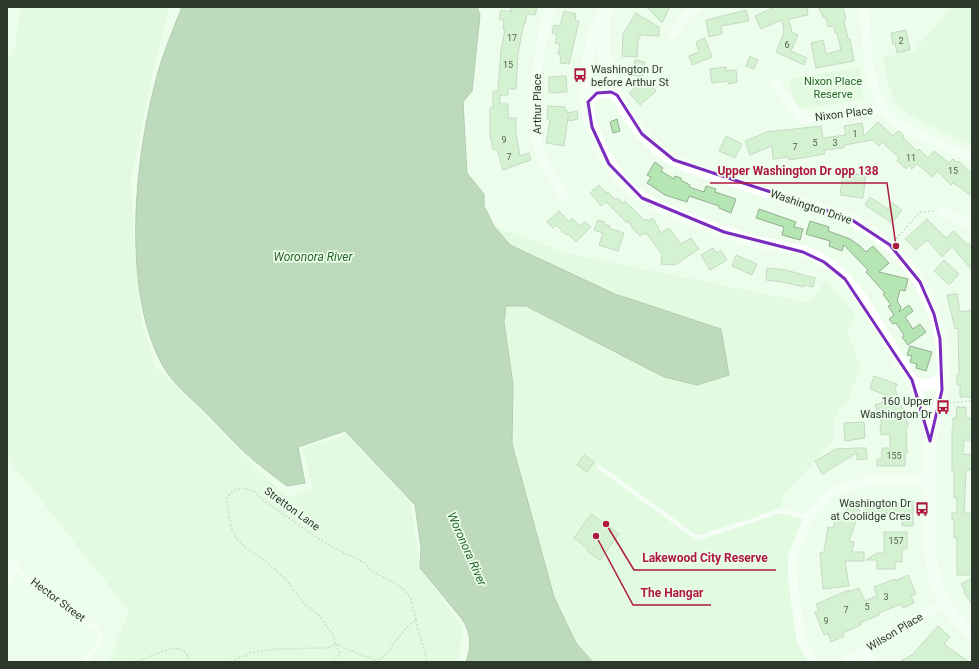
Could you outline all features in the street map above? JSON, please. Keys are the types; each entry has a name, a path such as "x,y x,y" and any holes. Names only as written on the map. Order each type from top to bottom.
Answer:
{"street":[{"name":"Arthur Place","path":"552,7 545,28 537,66 535,93 536,132 540,152 544,162 564,196"},
{"path":"606,7 594,35 589,56 586,82 592,127 609,164 628,186 642,198 656,206 741,238 792,249 814,256 845,278 858,294 912,380 921,402 930,441"},
{"name":"Washington Drive","path":"606,7 604,38 606,66 617,95 642,134 651,144 674,160 715,176 849,218 866,227 890,245 908,265 927,296 934,314 940,339 943,376 940,404 930,441 931,560 935,580 944,602 956,618 972,634"},
{"path":"672,34 687,15 698,7"},
{"path":"864,7 868,53 872,75 876,95 883,109 896,122 912,132 972,158"},
{"name":"Nixon Place","path":"776,84 802,119 883,109"},
{"path":"588,105 592,97 599,92 608,91 617,95"},
{"path":"942,211 972,226"},
{"path":"912,380 918,384 929,385 935,383 943,376"},
{"path":"814,662 801,641 793,582 792,558 808,517 833,491 872,480 930,480"},
{"path":"7,582 11,564"},
{"name":"Wilson Place","path":"846,662 944,602"},
{"path":"866,650 872,662"}],"lane":[{"path":"599,467 697,538 779,511 808,517"},
{"name":"Hector Street","path":"11,564 33,585 55,596 97,630 101,636 98,644 85,662"}],"path":[{"path":"890,245 920,212 942,211"},
{"path":"940,404 972,401"},
{"name":"Stretton Lane","path":"335,642 319,615 305,605 288,582 236,538 231,527 226,498 234,490 244,488 253,491 263,500 313,535 334,548 365,563 371,571 394,583 405,591 412,600 416,620"},
{"path":"335,642 366,657 375,660 381,659 409,625 416,620 427,662"},
{"path":"231,662 249,653 275,649 324,648 331,647 335,642"},
{"path":"332,662 340,654 335,642"},
{"path":"135,662 174,648 183,650 188,656 188,662"}],"highlighted area":[{"path":"611,92 617,95 642,134 674,160 849,218 890,245 920,282 934,314 940,339 942,390 930,441 912,380 845,279 824,262 803,252 724,232 642,198 609,164 592,127 588,102 597,93"}],"green space":[{"path":"21,7 169,7 155,63 131,178 134,243 141,318 155,367 287,497 313,489 302,448 346,435 411,503 420,568 463,629 458,662 109,662 129,611 14,466 7,450 7,62 15,47"},
{"path":"952,7 972,7 972,145 920,120 902,108 897,103 891,92 883,57 913,52"},
{"name":"Nixon Place Reserve","path":"859,67 864,99 800,109 793,100 789,79"},
{"path":"494,226 569,254 810,303 826,280 855,315 847,332 861,368 851,390 849,402 842,405 833,423 833,440 785,492 779,511 808,517 792,558 801,641 814,662 593,662 576,643 554,597 512,444 513,385 504,322 506,306 526,306 664,377 729,375 722,329 615,294 510,245"}],"water":[{"name":"Woronora River","path":"182,7 477,7 480,15 472,91 463,102 467,173 484,194 484,206 494,226 510,245 615,294 721,329 729,375 697,385 664,377 526,306 506,306 504,322 513,385 512,444 554,597 576,643 593,662 466,662 470,640 465,624 420,568 421,548 415,505 345,431 298,447 305,483 287,486 242,450 167,373 150,336 142,303 137,266 137,189 148,116 155,84 167,45"}],"building":[{"path":"511,7 537,7 535,15 527,14 525,24 524,23 518,53 516,89 508,89 508,95 500,95 500,104 508,104 508,118 516,118 516,133 520,156 529,153 531,160 503,170 497,149 493,150 490,135 490,108 493,108 493,91 498,91 501,50 505,30 503,30 504,20 499,19 501,10 512,12 513,11 510,11"},
{"path":"647,7 670,7 662,23"},
{"path":"775,7 807,7 808,15 789,19 792,32 798,35 791,51 807,58 804,65 776,52 784,33 782,20 761,29 755,16"},
{"path":"818,7 843,7 846,20 844,21 848,39 850,39 854,61 816,68 811,43 823,40 826,54 841,50 834,26 828,27 826,17 824,18"},
{"path":"746,10 749,21 721,26 722,34 709,37 706,20"},
{"path":"564,11 576,14 575,20 579,21 569,64 560,63 561,55 558,54 560,45 555,43 557,35 552,33 554,25 560,26"},
{"path":"636,13 659,27 659,36 641,35 638,41 637,57 622,56 623,34"},
{"path":"906,30 910,50 897,53 895,43 893,44 891,33"},
{"path":"705,38 712,57 692,65 689,56 699,52 696,42"},
{"path":"750,56 758,60 754,69 746,66"},
{"path":"635,60 645,62 642,77 632,75"},
{"path":"726,67 726,71 736,70 737,82 729,84 728,81 712,83 710,69"},
{"path":"566,76 567,92 549,93 549,77"},
{"path":"645,79 656,91 640,105 629,93"},
{"path":"548,106 565,107 567,113 577,111 578,119 569,121 568,117 564,146 546,143 550,120 547,119"},
{"path":"617,119 620,131 613,133 610,122"},
{"path":"878,122 893,136 898,131 901,133 917,151 919,149 928,158 934,151 949,163 953,159 957,163 958,161 972,174 972,196 953,183 951,185 937,171 933,177 917,164 912,169 909,165 906,169 897,161 899,158 882,142 879,146 872,140 844,145 844,148 824,150 825,154 789,160 789,157 773,159 772,146 750,155 745,141 767,132 821,126 823,138 846,135 844,126 862,123 864,136"},
{"path":"726,136 742,144 735,158 719,151"},
{"path":"655,162 663,168 661,171 674,179 675,176 681,178 681,180 690,185 689,187 704,192 706,186 716,189 715,192 736,199 731,213 719,208 719,206 689,196 687,202 665,195 647,183 651,177 647,175"},
{"path":"843,172 866,175 863,198 840,195"},
{"path":"599,185 615,200 618,198 623,203 625,201 644,220 647,219 648,221 653,218 661,233 669,228 681,244 691,238 699,249 675,265 661,264 662,254 646,233 640,236 633,229 628,220 627,223 606,202 601,206 590,193"},
{"path":"870,197 888,209 892,203 902,210 892,223 865,205"},
{"path":"759,209 796,222 794,227 803,229 800,240 782,235 784,227 756,218"},
{"path":"559,211 569,222 572,218 580,226 585,222 591,227 576,242 556,225 553,228 547,222"},
{"path":"927,219 946,238 954,231 967,245 968,243 972,247 972,270 952,247 942,257 927,240 916,250 905,239"},
{"path":"598,220 605,222 604,224 610,226 609,228 624,233 618,251 599,245 603,233 594,230"},
{"path":"810,221 829,227 828,231 850,239 866,252 873,246 889,263 879,272 908,279 905,291 900,290 897,301 901,307 899,312 909,305 913,311 905,317 913,329 920,324 926,332 908,345 902,337 904,335 896,323 893,324 889,319 894,315 888,306 891,305 883,294 885,293 866,272 868,270 844,245 842,251 829,246 830,241 806,234"},
{"path":"713,248 716,253 721,250 727,260 710,270 701,255"},
{"path":"736,255 757,264 752,275 732,266"},
{"path":"944,260 959,274 949,285 934,271"},
{"path":"767,268 786,270 815,278 813,287 804,285 804,287 766,280"},
{"path":"957,294 960,312 972,310 972,397 960,397 960,385 957,385 957,375 959,375 958,328 955,329 947,295"},
{"path":"910,346 932,352 926,371 916,368 917,364 910,362 912,356 907,355"},
{"path":"874,376 897,384 895,389 908,427 906,427 907,453 905,453 905,466 877,466 877,459 882,459 882,448 890,448 890,434 881,435 880,425 882,424 875,405 894,398 870,389"},
{"path":"957,407 966,407 966,418 972,418 972,440 964,440 963,454 972,455 972,470 966,470 964,513 972,513 972,575 957,575 957,538 954,538 954,520 952,520 952,513 957,513 957,498 954,498 954,471 952,471 952,430 953,418 956,418"},
{"path":"864,422 865,438 845,441 844,423"},
{"path":"866,448 867,459 857,460 857,453 822,474 815,461 836,449"},
{"path":"584,455 594,462 587,472 577,465"},
{"path":"904,501 913,501 913,526 902,526 902,513 865,514 865,503 904,504"},
{"path":"848,506 860,510 849,541 854,542 852,552 864,552 864,561 845,561 849,586 823,589 820,553 824,552 828,527 833,528 838,512 846,515"},
{"path":"591,514 619,534 600,560 587,551 588,548 574,538"},
{"path":"884,532 907,532 907,549 902,549 902,562 895,562 895,569 877,569 877,560 866,560 877,553 884,553"},
{"path":"908,575 916,594 911,596 914,603 903,608 901,604 879,613 879,615 860,623 861,625 843,633 844,636 831,642 828,633 824,635 815,612 819,611 816,604 849,590 849,592 859,588 865,601 877,596 874,587 895,579 895,581"},
{"path":"972,578 972,605 961,584"},
{"path":"938,626 950,637 944,644 969,662 899,662 912,655"}],"place":[{"name":"Washington Dr before Arthur St","path":"580,75"},
{"name":"Upper Washington Dr opp 138","path":"896,246"},
{"name":"160 Upper Washington Dr","path":"943,407"},
{"name":"Washington Dr at Coolidge Cres","path":"922,509"},
{"name":"Lakewood City Reserve","path":"606,524"},
{"name":"The Hangar","path":"596,536"}]}
